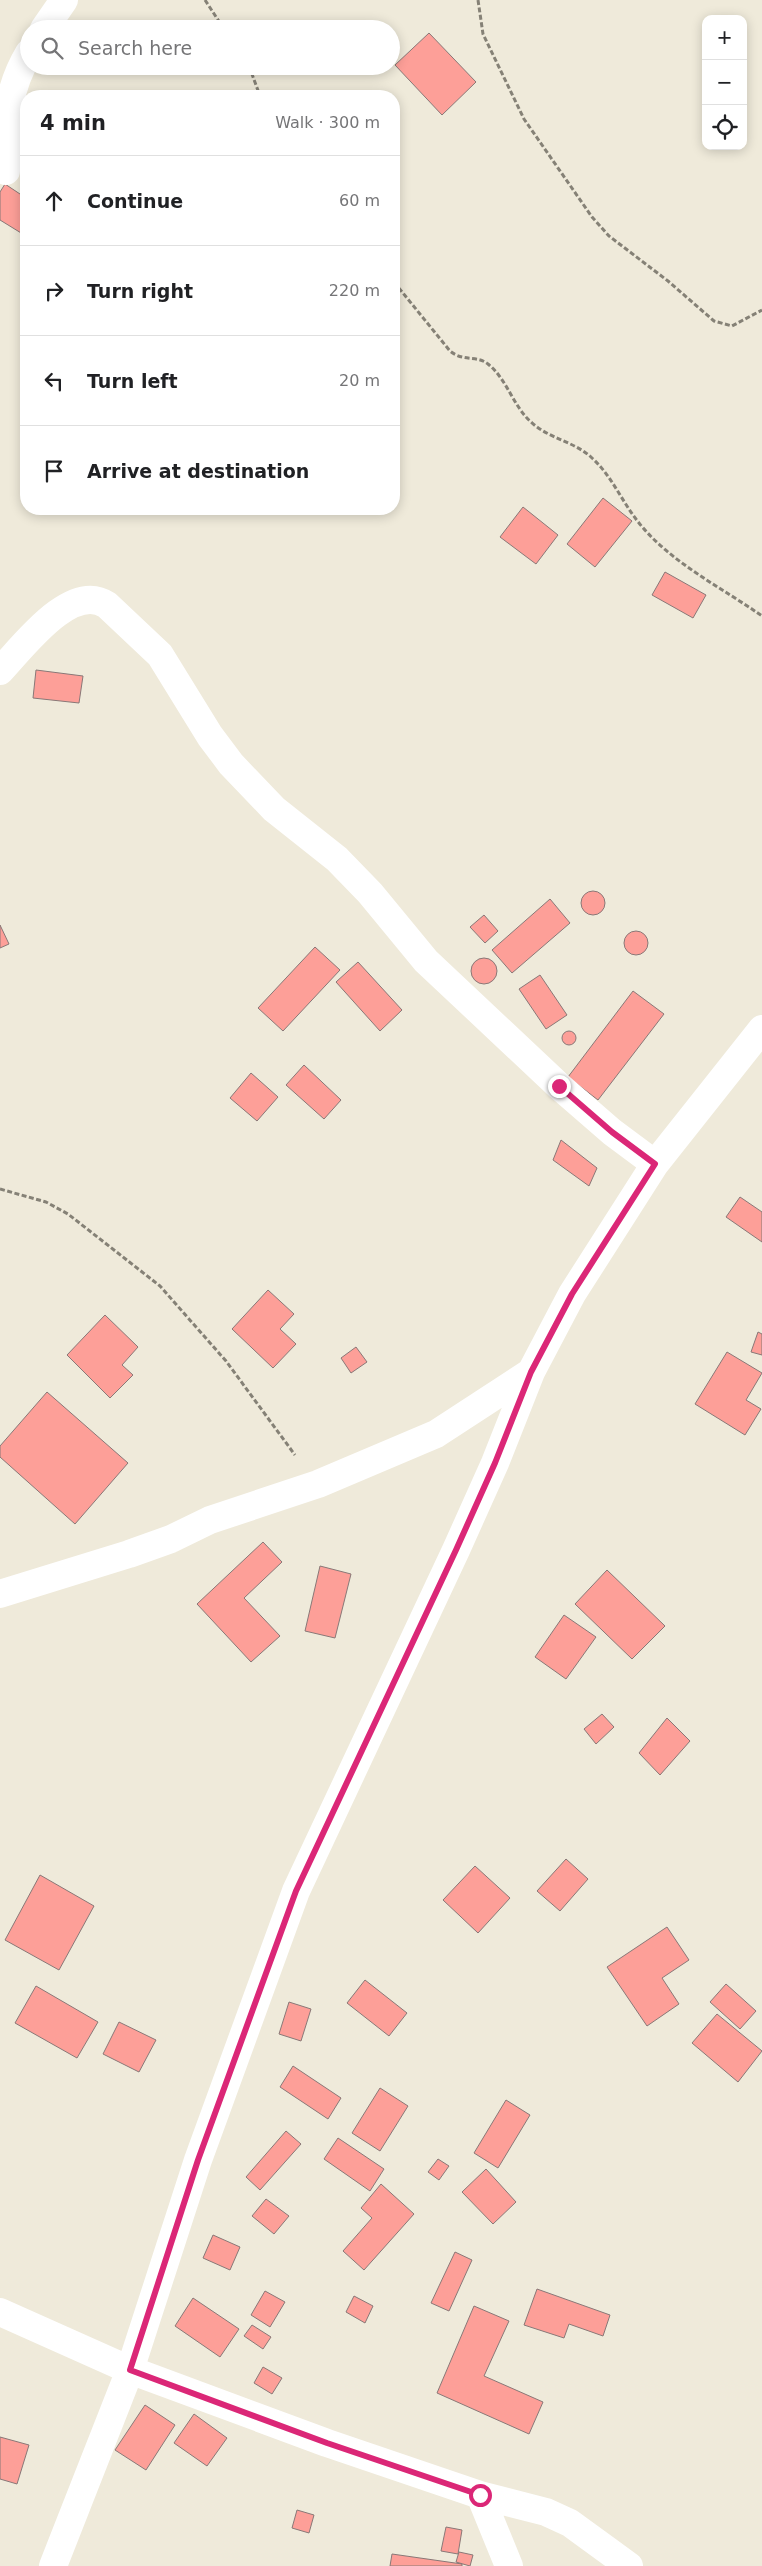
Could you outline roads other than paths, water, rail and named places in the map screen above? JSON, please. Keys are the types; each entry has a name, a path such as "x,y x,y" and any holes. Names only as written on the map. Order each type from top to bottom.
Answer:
{"street":[{"path":"50,20 64,0"},
{"path":"6,171 8,104 11,91 20,72"},
{"path":"0,671 58,612 88,598 96,599 107,605 160,655 210,736 231,764 274,809 337,859 370,893 426,961 508,1039 612,1132 655,1164"},
{"path":"53,2566 130,2370 198,2160 296,1891 460,1541 495,1463 531,1372 572,1294 655,1164 762,1030"},
{"path":"0,1594 129,1554 171,1539 210,1520 318,1484 436,1434 531,1372"},
{"path":"0,2312 130,2370 327,2443 480,2495 546,2512 570,2523 630,2566"},
{"path":"480,2495 509,2566"}]}
